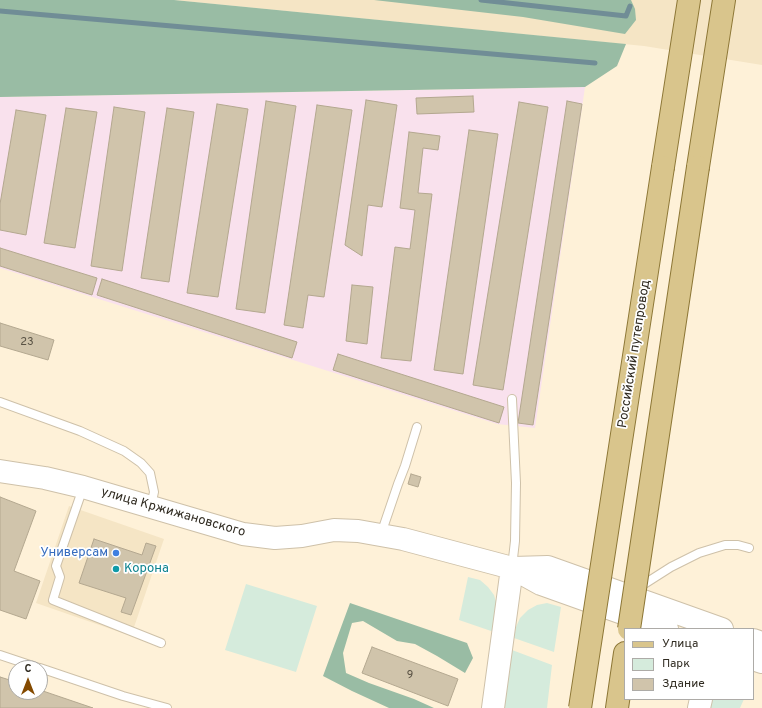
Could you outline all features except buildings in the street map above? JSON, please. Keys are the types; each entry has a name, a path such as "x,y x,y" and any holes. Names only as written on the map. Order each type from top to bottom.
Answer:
{"main road":[{"name":"Российский путепровод","path":"580,708 689,0"},
{"path":"629,628 724,0"},
{"path":"617,708 624,660"}],"street":[{"name":"улица Кржижановского","path":"0,471 46,478 83,487 243,534 275,538 302,536 334,530 358,531 403,538 512,568 541,584 664,628"},
{"name":"улица Кржижановского","path":"512,568 548,567 718,628"},
{"path":"493,708 512,568"}],"lane":[{"path":"512,399 516,483 515,541 512,568"},
{"path":"0,402 80,431 124,451 141,463 150,473 154,492 150,507"},
{"path":"381,535 417,427"},
{"path":"83,487 56,566 60,577 53,600 161,643"},
{"path":"628,596 640,586 671,567 699,553 725,545 738,545 749,548"},
{"path":"0,655 15,660"},
{"path":"48,671 123,696 167,708"}],"shaded area":[{"path":"174,0 762,0 762,65 644,46"},
{"path":"585,87 535,428 497,424 0,268 0,97"},
{"path":"69,506 164,539 131,636 36,603"}],"green space":[{"path":"0,0 174,0 626,44 617,66 585,87 0,97"},
{"path":"374,0 631,0 635,9 636,20 625,34 523,17"},
{"path":"468,577 480,580 494,595 497,605 494,632 459,620"},
{"path":"246,584 317,606 296,672 225,650"},
{"path":"350,603 467,643 473,658 465,673 415,644 397,641 363,621 352,623 343,653 346,673 434,708 389,708 323,676"},
{"path":"547,603 561,607 554,652 514,638 516,627 520,618 528,610 537,605"},
{"path":"512,650 552,665 547,708 504,708"},
{"path":"711,700 744,700 740,708 709,708"}],"waterway":[{"path":"481,0 626,16 630,6"},
{"path":"0,11 595,63"}],"place":[{"name":"Универсам","path":"116,553"},
{"name":"Корона","path":"116,569"}]}
